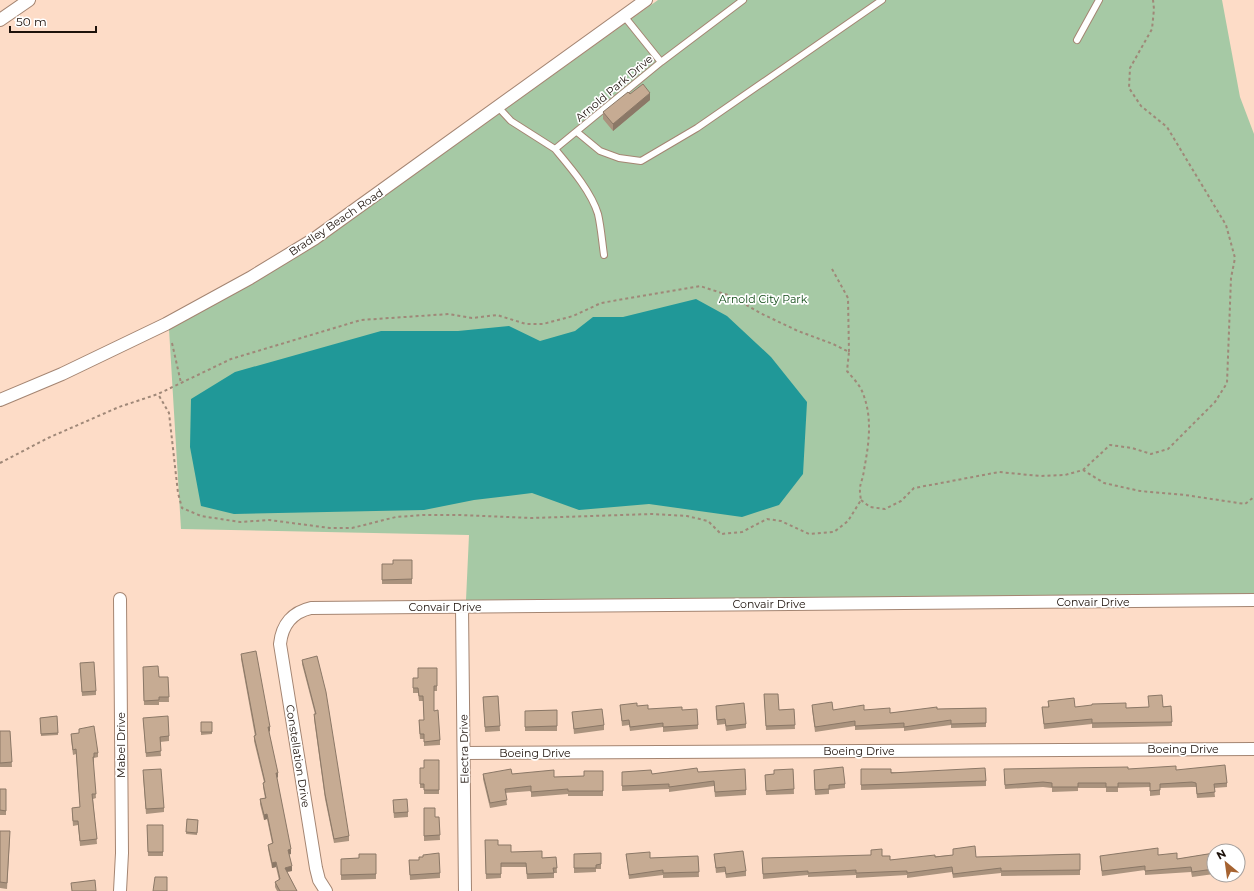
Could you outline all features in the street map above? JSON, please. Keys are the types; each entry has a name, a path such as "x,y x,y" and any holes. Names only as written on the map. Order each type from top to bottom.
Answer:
{"street":[{"path":"0,20 30,0"},
{"name":"Bradley Beach Road","path":"0,400 62,374 159,327 250,278 314,239 646,0"},
{"name":"Mabel Drive","path":"120,599 122,854 120,891"},
{"name":"Convair Drive","path":"288,621 298,612 311,608 1254,600"},
{"name":"Electra Drive","path":"462,607 465,891"},
{"name":"Constellation Drive","path":"288,621 282,631 280,644 316,868 319,880 326,891"},
{"name":"Boeing Drive","path":"464,753 1254,748"}],"lane":[{"name":"Arnold Park Drive","path":"555,149 661,62 743,0"},
{"path":"577,132 600,151 619,158 640,161 697,128 882,0"},
{"path":"1077,40 1099,0"},
{"path":"624,16 661,62"},
{"path":"498,107 511,121 555,149 574,170 598,214 604,255"}],"path":[{"path":"861,500 870,507 885,509 901,501 914,488 943,482 999,472 1040,476 1065,475 1083,470 1110,445 1132,448 1151,454 1168,449 1215,402 1227,383 1231,278 1235,258 1226,225 1168,127 1142,106 1129,88 1130,68 1152,29 1154,9 1153,0"},
{"path":"158,394 169,413 178,493 182,508 201,516 240,522 268,520 330,528 352,528 396,517 424,515 532,518 652,514 687,516 708,521 721,534 742,532 767,519 781,521 809,534 834,532 848,521 861,500 859,487 864,475 869,417 862,390 847,370 849,352 848,298 832,268"},
{"path":"0,463 62,432 120,407 158,394 231,359 361,320 449,314 472,318 497,315 526,324 543,324 573,316 601,303 634,296 700,286 731,296 773,319 849,352"},
{"path":"172,344 180,383"},
{"path":"1083,470 1104,483 1140,491 1185,495 1245,504 1254,497"}],"green space":[{"name":"Arnold City Park","path":"658,0 1222,0 1240,97 1254,134 1254,595 466,600 469,535 181,529 169,329 249,285 317,244"}],"water":[{"path":"696,299 727,316 771,357 807,402 803,474 779,505 742,517 649,504 579,510 532,493 474,500 424,510 234,514 201,506 190,447 191,399 235,372 381,331 458,331 509,326 540,341 575,331 593,317 623,317"}],"building":[{"path":"643,84 650,93 613,124 603,112 628,92 630,94"},
{"path":"393,560 412,560 412,579 382,580 382,564 393,564"},
{"path":"256,651 270,727 268,727 278,773 276,773 291,849 288,850 292,866 285,868 297,891 280,891 275,882 280,879 276,862 272,863 268,845 273,843 267,814 264,815 260,799 266,798 263,783 265,782 254,736 256,735 241,654"},
{"path":"317,656 326,692 349,836 334,839 325,794 314,714 316,714 302,660"},
{"path":"94,662 96,691 82,692 80,663"},
{"path":"158,666 159,677 168,677 169,697 159,697 159,700 144,701 143,667"},
{"path":"418,668 437,668 437,686 434,686 434,711 438,710 440,740 424,742 424,734 420,734 419,720 424,720 423,696 419,696 418,688 413,688 413,678 418,678"},
{"path":"764,694 778,694 779,710 794,709 795,725 766,726"},
{"path":"1162,695 1163,707 1171,706 1172,722 1092,723 1092,719 1044,724 1042,707 1049,707 1048,701 1074,698 1075,707 1092,704 1126,703 1126,708 1149,707 1148,696"},
{"path":"498,696 500,726 485,727 483,697"},
{"path":"832,702 833,710 864,705 864,710 890,708 890,713 937,707 937,709 986,708 986,723 951,724 951,720 904,727 904,723 855,726 855,721 815,727 812,705"},
{"path":"637,703 637,706 648,705 648,709 682,707 682,710 697,709 698,725 663,727 663,723 630,727 629,720 622,721 620,705"},
{"path":"744,703 746,724 726,726 725,719 717,720 716,706"},
{"path":"602,709 604,725 574,729 572,712"},
{"path":"557,710 557,726 525,727 525,711"},
{"path":"57,716 58,733 41,734 40,718"},
{"path":"168,716 169,736 160,737 161,751 146,753 143,718"},
{"path":"201,722 212,722 212,732 201,732"},
{"path":"94,726 98,753 94,753 93,757 96,794 92,794 97,839 80,841 78,821 73,821 72,808 80,807 76,749 73,750 71,734 79,733 79,729"},
{"path":"0,731 10,731 12,762 0,763"},
{"path":"424,760 439,760 439,790 424,790 424,784 420,784 420,768 424,768"},
{"path":"1225,765 1227,783 1214,784 1215,792 1197,794 1196,783 1192,782 1160,784 1160,790 1150,791 1150,783 1118,783 1118,787 1106,787 1106,783 1078,783 1078,787 1052,787 1052,783 1043,782 1005,785 1004,769 1128,767 1128,769 1176,766 1176,770"},
{"path":"843,767 845,784 829,785 829,789 815,790 814,770"},
{"path":"697,768 698,772 745,769 746,790 715,792 714,781 669,787 669,784 622,786 622,772 651,770 652,774"},
{"path":"985,768 986,781 861,785 861,769 891,769 891,773"},
{"path":"161,769 164,808 146,809 143,770"},
{"path":"511,769 512,774 554,770 554,777 584,776 584,771 603,771 603,791 568,791 568,789 531,792 531,786 505,789 507,800 490,803 483,774"},
{"path":"793,769 794,789 766,791 765,775 774,774 774,770"},
{"path":"0,789 6,789 6,811 0,810"},
{"path":"407,799 408,812 394,813 393,800"},
{"path":"424,808 435,808 435,817 439,817 440,835 424,836"},
{"path":"187,819 198,820 197,833 186,832"},
{"path":"147,825 163,825 163,852 148,852"},
{"path":"0,831 10,831 7,883 0,882"},
{"path":"485,840 498,840 498,845 511,845 511,852 542,851 542,858 556,857 557,868 553,868 554,873 527,874 526,863 501,863 501,874 486,874"},
{"path":"975,846 976,857 1080,854 1080,870 1001,871 1001,868 953,874 952,867 907,873 907,871 856,873 856,870 763,874 762,858 871,855 871,850 882,849 882,856 890,856 890,860 935,855 935,857 953,855 953,849"},
{"path":"1158,848 1158,855 1177,853 1177,859 1206,854 1206,870 1192,872 1191,867 1145,871 1145,866 1102,871 1100,856"},
{"path":"743,851 746,871 726,874 725,867 716,868 714,854"},
{"path":"650,852 650,858 698,856 699,872 663,873 663,870 629,875 626,854"},
{"path":"439,853 440,873 410,875 409,860 419,860 419,857 423,857 423,855"},
{"path":"601,853 601,864 596,865 596,868 574,868 574,854"},
{"path":"359,854 376,854 376,874 341,875 341,859 359,858"},
{"path":"155,877 167,877 167,891 153,891"},
{"path":"95,880 96,891 72,891 71,883"}]}
